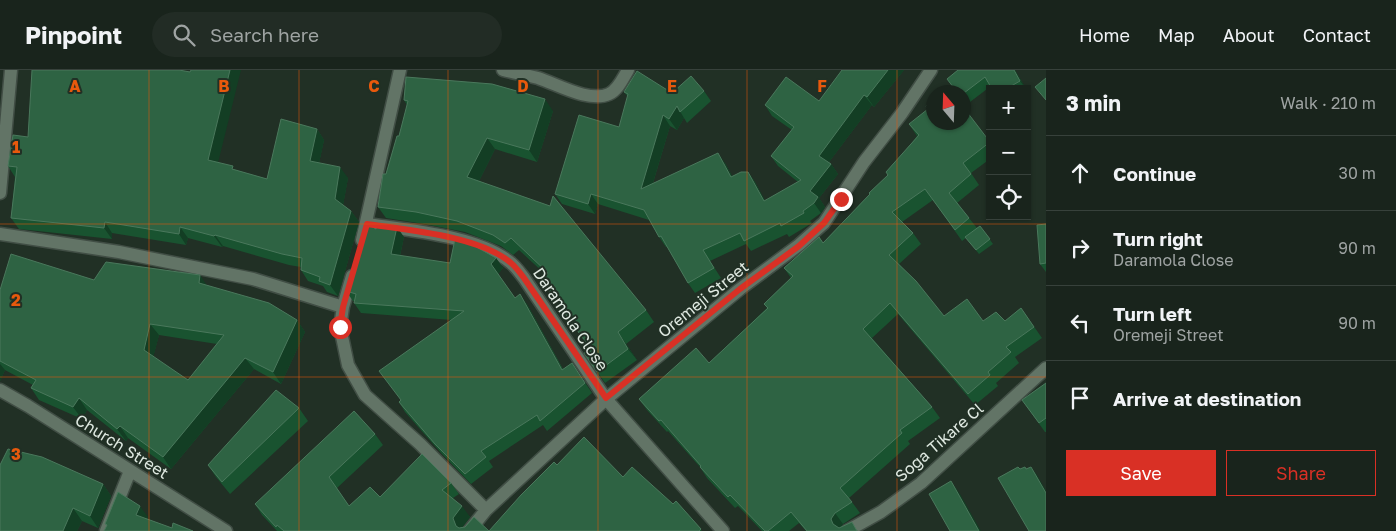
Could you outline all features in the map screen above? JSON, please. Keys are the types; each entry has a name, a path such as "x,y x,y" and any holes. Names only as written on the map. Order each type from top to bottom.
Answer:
{"street":[{"path":"0,193 11,70"},
{"path":"400,70 367,224 343,307 340,327 348,365 365,395 420,444 486,510"},
{"path":"503,70 539,78 572,91 600,97 611,94 628,70"},
{"name":"Oremeji Street","path":"470,531 486,510 606,398 740,289 799,246 824,223 864,162 902,113 931,70"},
{"name":"Daramola Close","path":"367,224 465,241 494,251 512,263 606,398 723,531"},
{"path":"0,234 119,252 253,278 343,307"},
{"name":"Soga Tikare Cl","path":"847,531 881,512 921,483 1046,368"},
{"name":"Church Street","path":"0,390 157,486 226,531"},
{"path":"106,531 130,471"}],"building":[{"path":"32,70 179,70 190,72 191,70 230,70 208,160 233,166 232,169 267,179 281,119 317,129 310,161 340,167 335,199 351,211 330,285 319,281 320,277 301,270 302,258 180,227 179,234 105,222 104,228 11,218 17,167 8,166 13,135 28,137"},
{"path":"842,70 888,70 867,97 864,95 819,156 831,164 810,191 818,197 814,203 803,211 804,213 781,226 780,223 744,241 740,233 703,250 714,268 688,283 644,210 591,194 588,204 555,194 579,115 619,127 628,94 624,92 637,71 672,93 691,76 704,91 680,112 677,106 669,119 663,115 641,189 718,153 731,177 741,172 748,172 764,201 801,180 771,156 794,127 765,105 786,77 819,101"},
{"path":"958,70 1014,70 1020,81 1013,85 990,85 985,77 971,88 971,85 952,85 947,79"},
{"path":"406,77 492,84 545,99 529,150 487,138 467,177 550,206 553,196 646,310 618,332 628,349 597,372 584,353 590,348 540,279 548,273 511,238 505,243 493,235 457,221 416,212 378,207 383,174 386,174 408,101 404,100"},
{"path":"1046,78 1046,100 1035,87"},
{"path":"926,111 926,130 971,130 971,117 986,137 986,145 963,163 971,174 949,193 969,218 955,230 925,189 892,212 913,233 889,255 916,281 944,316 967,299 983,321 996,312 1005,321 1021,308 1034,327 1006,347 1011,352 988,372 990,375 968,394 890,303 863,329 932,407 900,430 902,433 840,488 852,502 835,513 831,519 833,524 839,528 852,522 857,531 807,531 791,512 768,531 765,531 730,495 728,497 661,420 659,421 639,399 696,348 709,363 768,308 764,304 793,276 784,268 819,237 823,243 888,175 886,172 919,135 909,124"},
{"path":"366,223 376,229 377,225 397,227 391,254 450,263 455,239 471,244 496,258 491,264 515,298 520,294 562,370 572,363 585,383 540,421 537,415 481,451 486,457 465,474 435,444 399,402 401,400 379,371 464,311 354,303 356,294 346,291"},
{"path":"1046,224 1046,263 1040,264 1037,225"},
{"path":"980,226 990,239 976,250 965,237"},
{"path":"11,254 94,280 106,262 200,275 199,283 269,303 297,320 273,372 245,358 163,457 120,426 117,429 79,398 73,407 31,388 36,380 0,361 0,290","holes":["150,324 224,335 188,380 144,350"]},
{"path":"1046,383 1046,418 1039,423 1022,400"},
{"path":"276,390 299,408 222,482 208,465"},
{"path":"354,411 375,434 329,477 349,506 370,487 380,497 422,454 451,483 442,490 462,506 453,518 456,526 459,528 465,527 474,517 489,531 284,531 277,525 276,527 255,504"},
{"path":"584,437 623,477 632,467 673,504 676,501 701,529 699,531 489,531 554,462 557,465"},
{"path":"8,449 42,457 103,484 90,516 73,508 63,531 0,531 0,465"},
{"path":"1018,467 1020,469 1025,467 1026,469 1031,467 1046,493 1046,531 1029,531 998,478"},
{"path":"951,481 979,531 950,531 929,494"},
{"path":"118,492 140,506 136,515 172,528 173,523 193,531 104,531"}],"route":[{"path":"340,327 343,307 367,224 465,241 494,251 512,263 606,398 740,289 799,246 824,223 841,199"}]}
